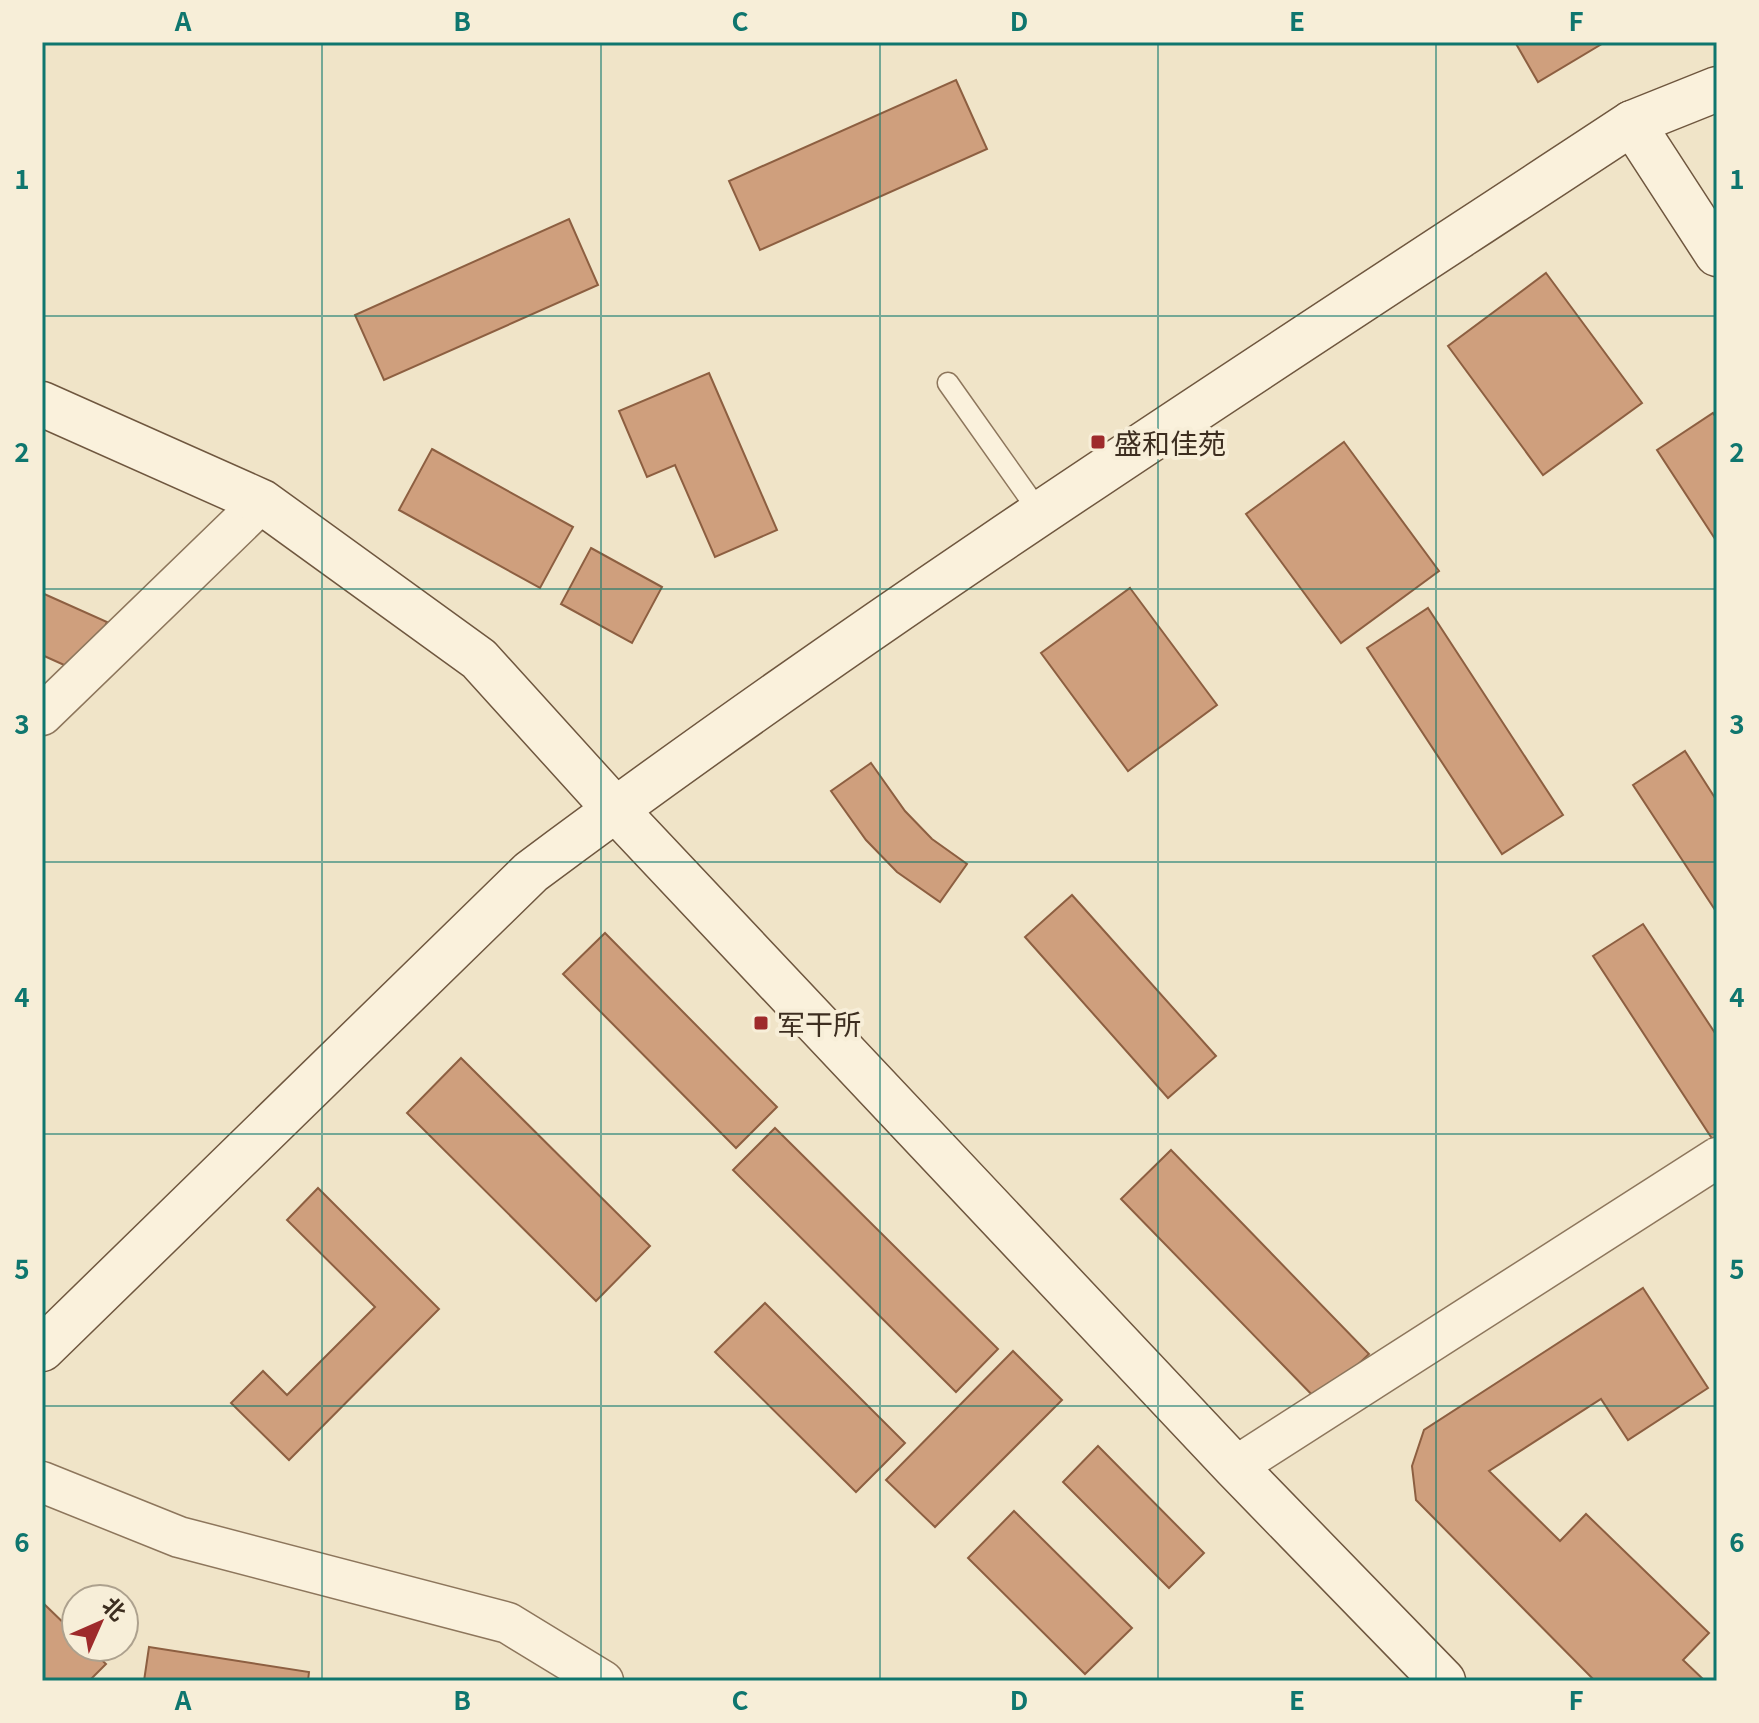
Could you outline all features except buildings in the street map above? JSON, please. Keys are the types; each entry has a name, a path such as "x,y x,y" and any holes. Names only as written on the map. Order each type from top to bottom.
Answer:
{"street":[{"path":"42,1349 531,872 615,809 1040,513 1632,123 1717,89"},
{"path":"1632,123 1717,254"},
{"path":"42,404 262,502 479,659 615,809 1235,1467 1443,1681"},
{"path":"42,715 262,502"},
{"path":"1235,1467 1717,1158"},
{"path":"42,1482 179,1537 508,1623 603,1681"}],"lane":[{"path":"948,383 1040,513"}],"place":[{"name":"盛和佳苑","path":"1098,442"},
{"name":"军干所","path":"761,1023"}]}
